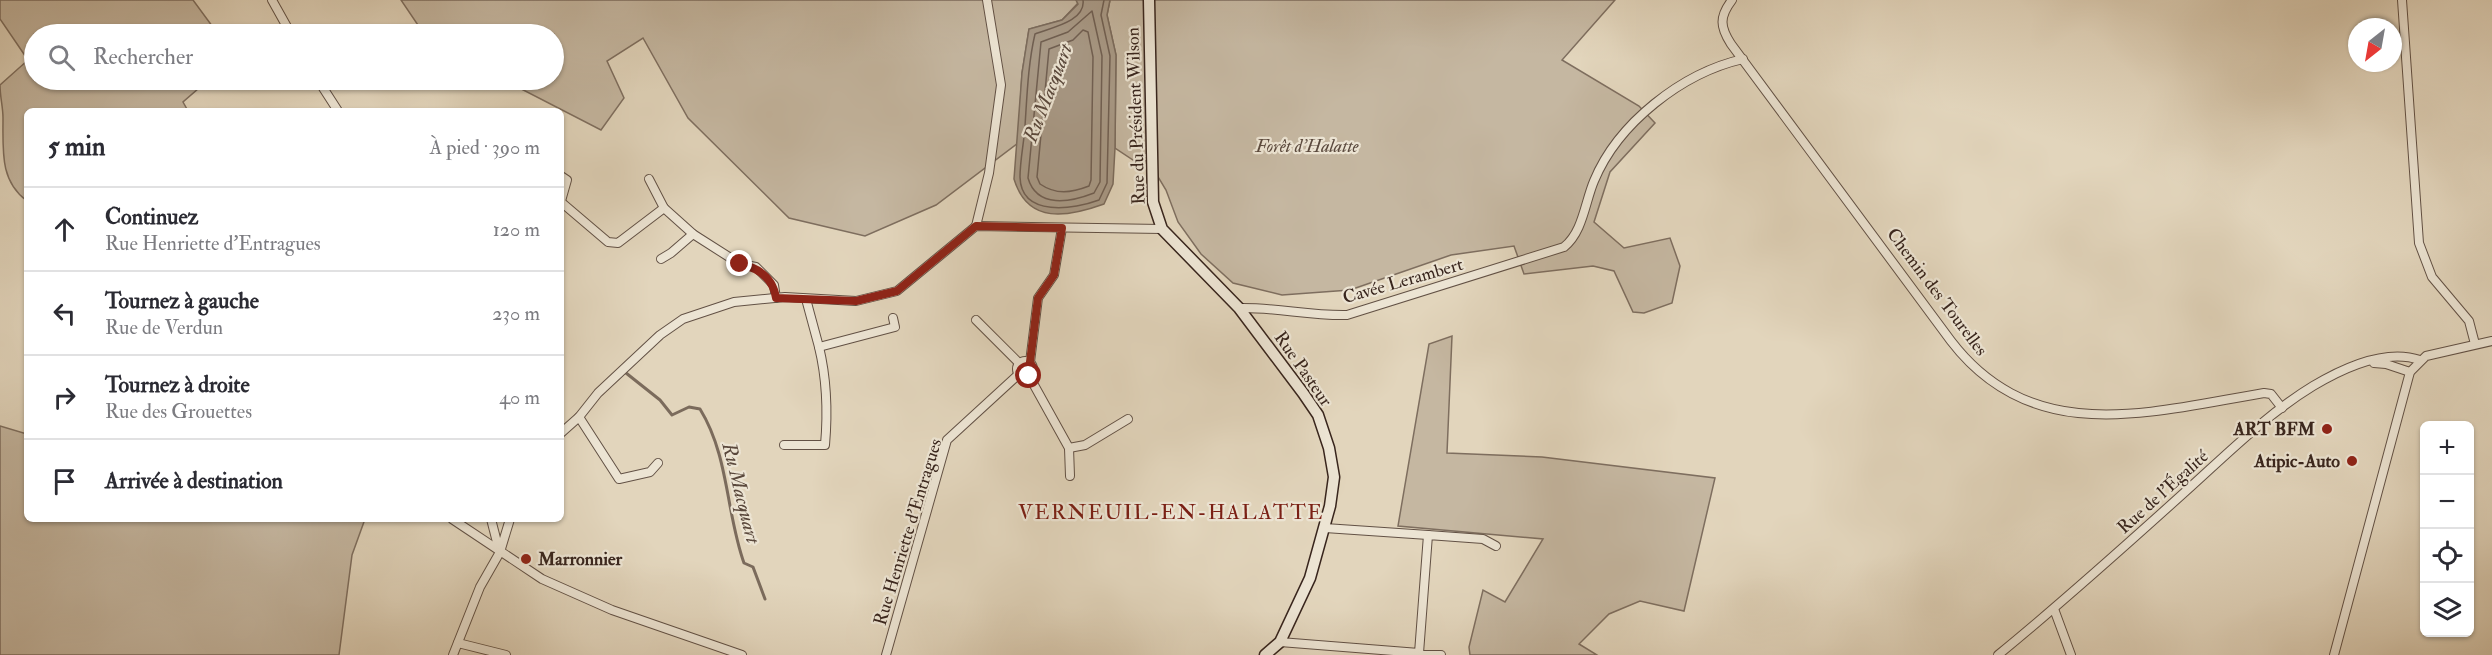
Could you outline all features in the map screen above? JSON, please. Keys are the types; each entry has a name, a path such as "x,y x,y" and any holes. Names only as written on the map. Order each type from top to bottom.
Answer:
{"street":[{"path":"272,0 285,24"},
{"path":"564,430 579,417 598,393 660,336 683,319 734,302 776,298 856,301 897,291 976,226 989,173 1001,85 987,0"},
{"name":"Rue du Président Wilson","path":"1149,0 1153,202 1162,229"},
{"path":"1732,0 1723,14 1723,31 1743,59"},
{"path":"2402,0 2419,243 2432,277 2469,321 2475,344"},
{"name":"Cavée Lerambert","path":"1239,308 1261,307 1316,315 1347,315 1417,291 1493,271 1556,250 1570,242 1580,223 1595,180 1619,140 1647,112 1680,87 1707,71 1743,59"},
{"name":"Chemin des Tourelles","path":"1743,59 1951,341 1974,367 1998,387 2035,405 2072,413 2109,413 2199,406 2264,393 2271,394 2282,408"},
{"path":"324,90 336,108"},
{"path":"564,178 567,180 564,191"},
{"path":"649,179 664,208 693,234 740,264 756,267 774,285 776,298"},
{"path":"564,205 608,242 618,243 664,208"},
{"path":"976,226 1162,229"},
{"path":"1029,376 1034,369 1030,362 1038,298 1054,275 1062,228"},
{"name":"Rue Pasteur","path":"1162,229 1239,308 1303,393 1325,432 1334,477 1325,528 1303,595 1280,642 1265,655"},
{"path":"661,259 693,234"},
{"path":"784,445 825,445 828,407 825,370 806,299"},
{"path":"819,347 895,327 892,318"},
{"path":"976,320 1019,363"},
{"path":"2334,655 2410,372 2420,360 2430,355 2492,341"},
{"name":"Rue de l'Égalité","path":"1998,655 2054,609 2282,408 2317,384 2358,366 2392,355 2420,360"},
{"path":"1019,363 1030,362"},
{"path":"1019,363 1017,370 1019,374 1029,376 1070,448 1070,476"},
{"path":"2358,366 2381,363 2410,372"},
{"name":"Rue Henriette d'Entragues","path":"886,655 947,440 1019,374"},
{"path":"579,417 619,479 650,472 658,463"},
{"path":"1070,448 1085,445 1128,419"},
{"path":"456,522 528,573 612,610 742,655"},
{"path":"492,522 500,552"},
{"path":"453,655 480,587 500,552 509,522"},
{"path":"1325,528 1483,539 1496,546"},
{"path":"1418,654 1428,535"},
{"path":"2054,609 2071,655"},
{"path":"1280,642 1441,655"},
{"path":"458,643 506,655"}],"green space":[{"path":"0,0 193,0 211,24 24,24 24,54 0,19"},
{"path":"401,0 1076,0 1078,3 1062,20 1029,29 1022,73 1018,143 936,205 865,236 789,218 688,118 643,38 607,61 624,98 601,130 564,111 564,108 558,108 523,90 564,90 564,24 417,24"},
{"name":"Forêt d'Halatte","path":"1110,0 1615,0 1562,60 1639,106 1655,123 1610,172 1594,222 1624,248 1670,238 1680,266 1672,303 1644,313 1633,312 1614,271 1593,266 1524,274 1514,246 1451,255 1350,290 1282,295 1233,283 1201,254 1178,222 1166,190 1148,160 1136,162 1115,148 1116,55 1107,15"},
{"path":"24,64 24,90 197,90 183,102 186,108 24,108 24,198 12,184 5,165 0,85"},
{"path":"1452,336 1447,453 1542,457 1715,478 1684,611 1640,601 1609,614 1579,644 1597,655 1470,655 1469,647 1483,590 1505,602 1543,539 1398,526 1429,344"},
{"path":"0,426 24,433 24,522 364,522 352,555 339,655 0,655"}],"water":[{"path":"1076,0 1110,0 1107,15 1116,55 1113,184 1104,204 1077,212 1051,214 1039,211 1029,204 1020,194 1014,179 1022,73 1029,29 1062,20 1078,4"}],"waterway":[{"name":"Ru Macquart","path":"626,373 660,400 672,415 689,407 700,409 717,446 744,563 753,567 765,599"}],"place":[{"name":"ART BFM","path":"2327,429"},
{"name":"Atipic-Auto","path":"2352,461"},
{"name":"Marronnier","path":"526,559"}],"district":[{"name":"VERNEUIL-EN-HALATTE","path":"1171,512"}],"route":[{"path":"740,264 756,267 774,285 776,298 856,301 897,291 933,264 976,226 1062,228 1054,275 1038,298 1030,362 1034,369 1029,376"}]}
